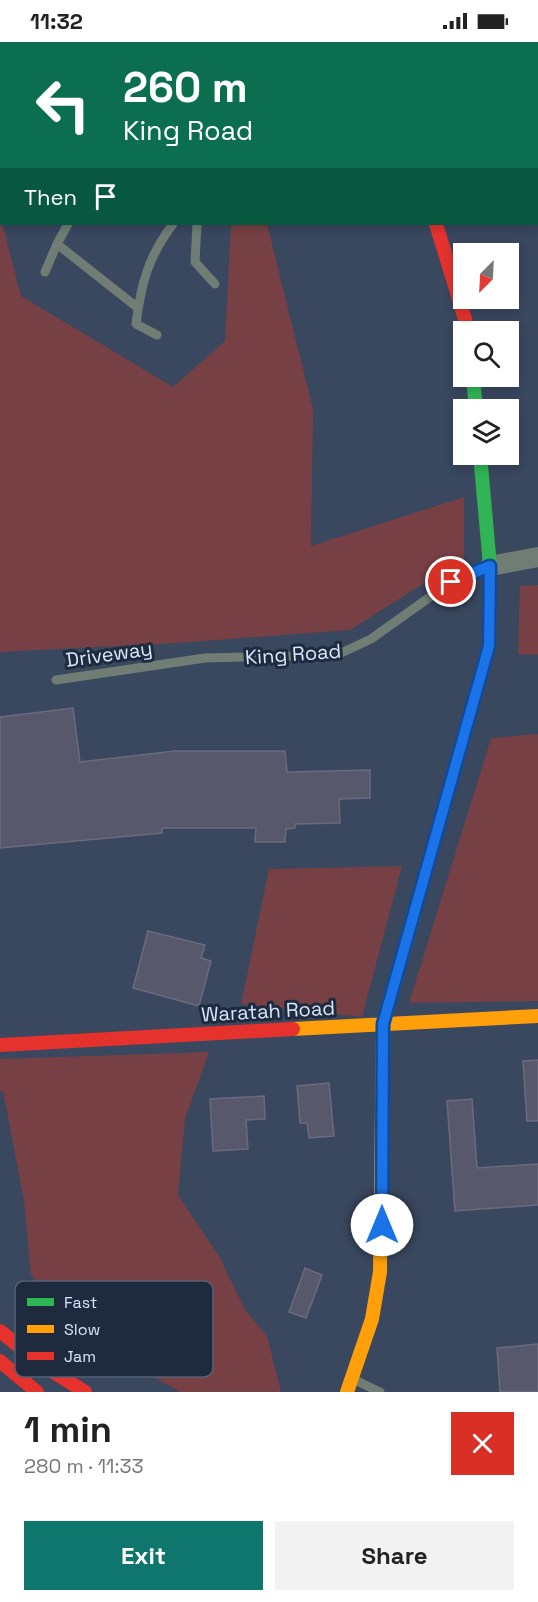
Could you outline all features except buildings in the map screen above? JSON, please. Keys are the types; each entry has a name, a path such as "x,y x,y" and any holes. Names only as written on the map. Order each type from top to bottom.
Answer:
{"main road":[{"path":"436,225 466,321"},
{"path":"349,1385 372,1319 382,1254 383,1024 489,646 490,566 481,465"},
{"name":"Waratah Road","path":"0,1045 538,1016"},
{"path":"0,1331 15,1343"},
{"path":"0,1361 15,1374"},
{"path":"19,1377 36,1392"},
{"path":"61,1377 85,1392"}],"street":[{"name":"King Road","path":"490,566 538,557"}],"lane":[{"path":"45,272 67,225"},
{"path":"157,335 136,324 140,286 160,241 172,225"},
{"path":"197,225 195,262 215,284"},
{"path":"57,244 138,309"},
{"name":"King Road","path":"168,664 205,658 337,655 371,639 451,582 490,566"},
{"name":"Driveway","path":"56,680 168,664"},
{"path":"349,1385 380,1392"}],"shaded area":[{"path":"0,225 3,225 21,296 173,387 225,341 231,225 267,225 313,409 311,546 464,497 464,558 350,630 177,643 0,652"},
{"path":"538,585 538,655 518,654 520,586"},
{"path":"538,734 538,1001 409,1003 491,738"},
{"path":"402,866 362,1017 241,1004 269,869"},
{"path":"209,1052 185,1119 178,1195 219,1256 245,1310 267,1336 281,1392 180,1392 154,1377 213,1377 213,1281 37,1281 31,1275 24,1201 3,1091 0,1091 0,1059"}],"traffic: fast":[{"path":"474,387 475,399"},
{"path":"481,465 490,566 490,595"}],"traffic: slow":[{"path":"347,1392 372,1319 380,1272 383,1024 414,914"},
{"path":"293,1029 538,1016"}],"traffic: jam":[{"path":"436,225 466,321"},
{"path":"414,914 489,646 490,595"},
{"path":"0,1045 293,1029"},
{"path":"0,1331 15,1343"},
{"path":"0,1361 15,1374"},
{"path":"19,1377 37,1392"},
{"path":"61,1377 85,1392"}],"route":[{"path":"382,1225 383,1024 468,714 489,646 490,566 478,568 451,582"}]}
